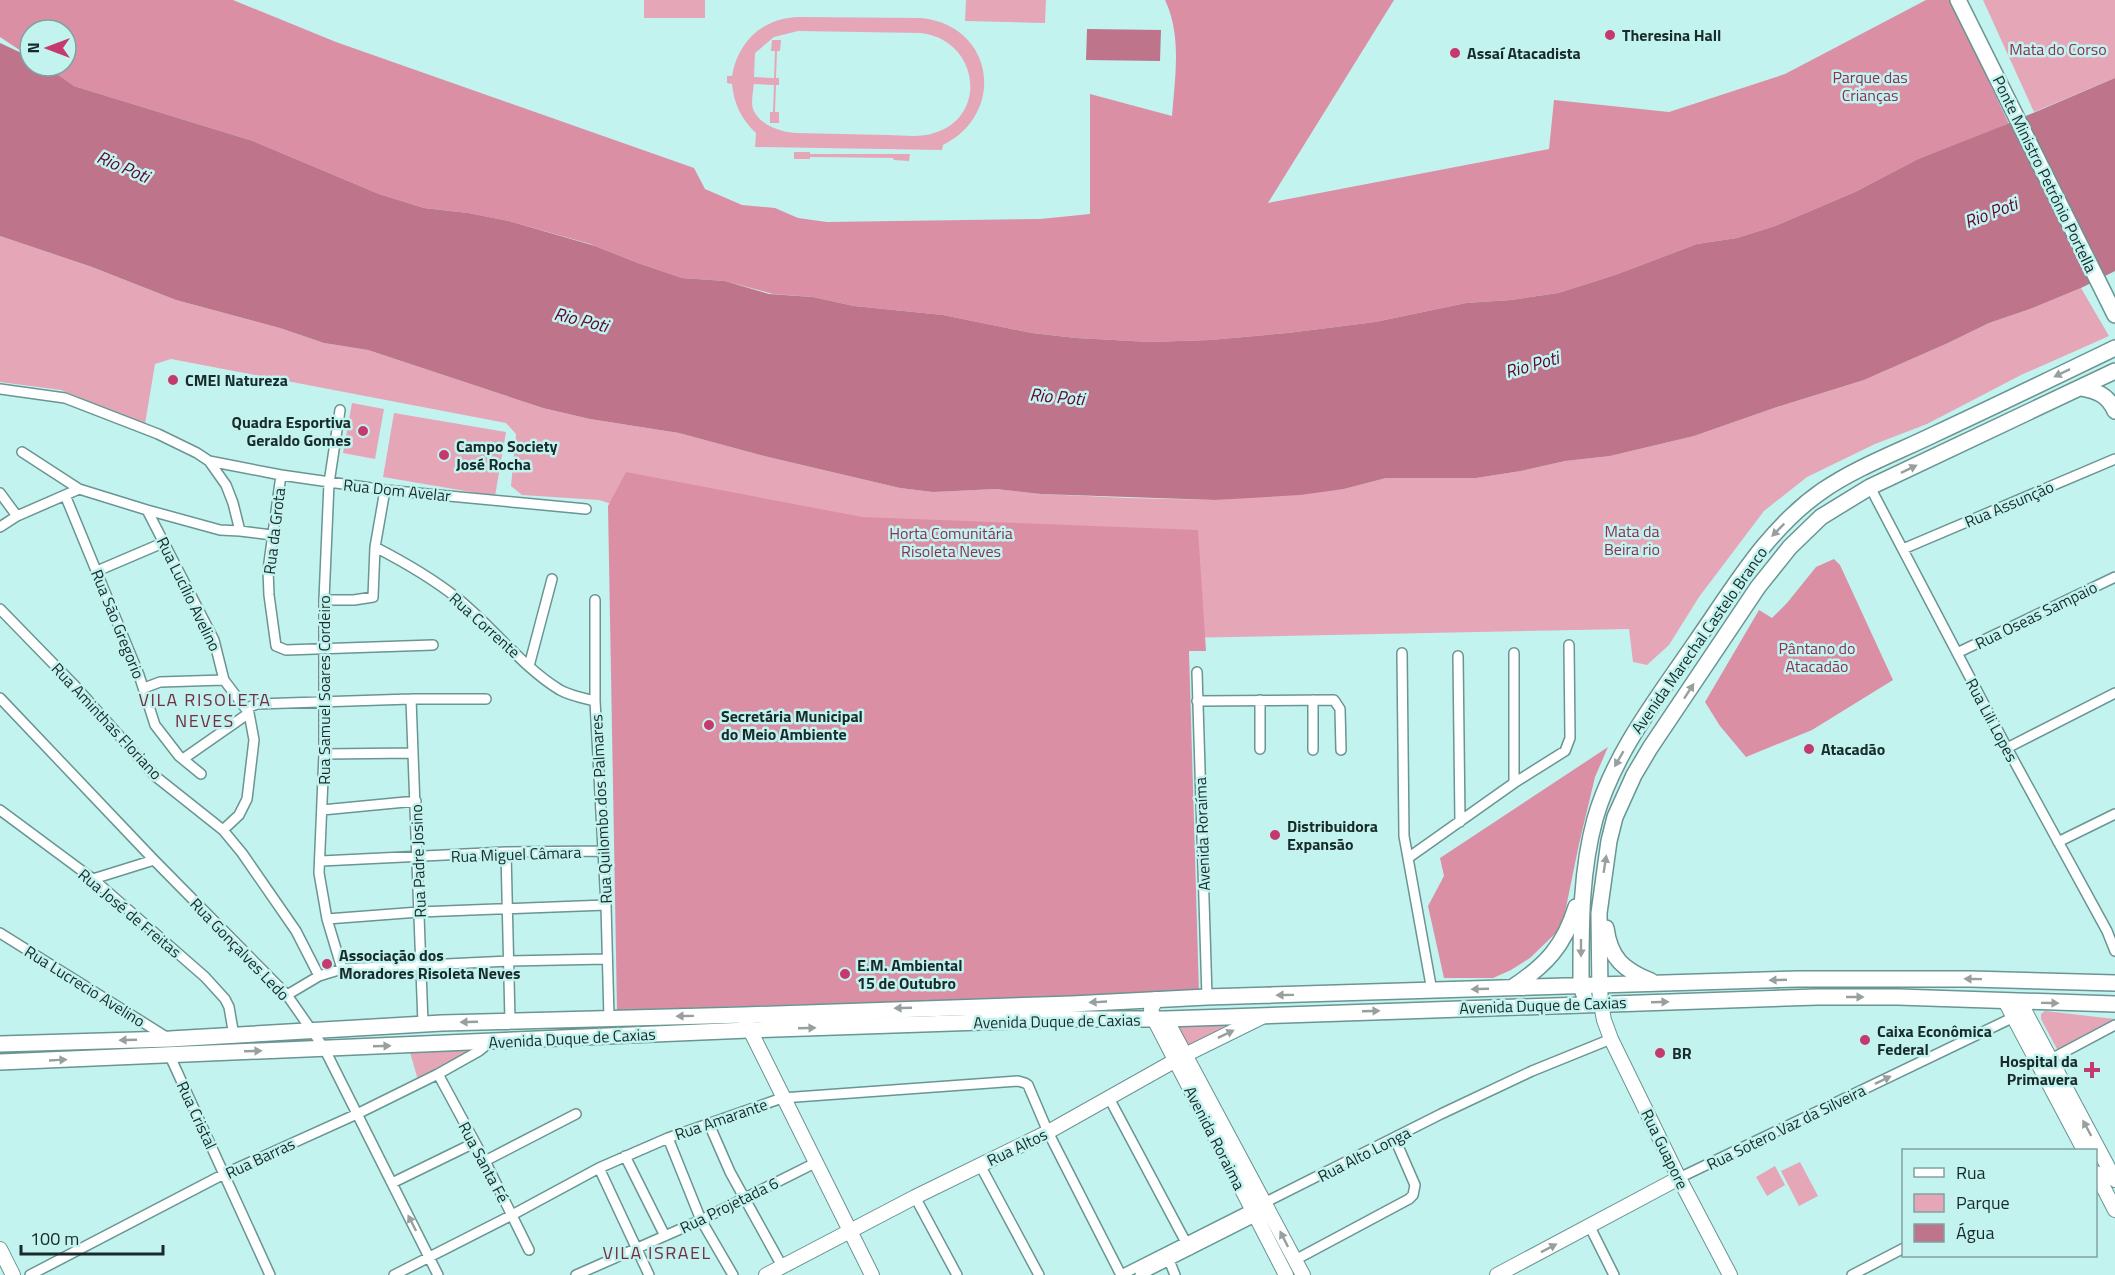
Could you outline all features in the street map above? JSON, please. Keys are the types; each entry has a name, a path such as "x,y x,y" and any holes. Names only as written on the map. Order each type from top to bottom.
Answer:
{"main road":[{"path":"1958,0 1978,32"},
{"path":"1968,0 1978,32"},
{"name":"Ponte Ministro Petrônio Portella","path":"1978,32 2115,298"},
{"name":"Ponte Ministro Petrônio Portella","path":"1978,32 2115,315"},
{"name":"Avenida Marechal Castelo Branco","path":"1594,1004 1581,986 1583,887 1587,850 1593,828 1614,768 1660,692 1741,574 1777,530 1822,491 1856,472 2115,348"},
{"name":"Avenida Marechal Castelo Branco","path":"1598,986 1601,890 1615,817 1634,775 1650,748 1758,587 1790,547 1821,517 1870,487 2115,371"},
{"path":"2032,388 2040,406"},
{"path":"2081,388 2098,391 2105,396 2115,411"},
{"path":"1511,988 1536,972 1557,949 1567,932 1583,887"},
{"path":"1601,890 1607,938 1616,959 1633,974 1656,984"},
{"name":"Avenida Duque de Caxias","path":"0,1044 324,1048 490,1041 746,1022 1207,997 1798,979 1971,979 2115,983"},
{"path":"1594,1004 1598,986"},
{"name":"Avenida Duque de Caxias","path":"0,1062 170,1047 234,1036 423,1024 609,1018 746,1022 1160,1019 1817,997 1898,997 2115,1004"}],"street":[{"name":"Rua Dom Avelar","path":"0,390 64,398 158,434 185,446 209,461 329,483 586,509"},
{"name":"Rua Samuel Soares Cordeiro","path":"340,410 329,483 324,600 324,754 320,886 342,969"},
{"path":"22,452 79,489"},
{"name":"Rua Assunção","path":"1903,549 2115,459"},
{"name":"Rua Dom Avelar","path":"209,461 226,485 234,503 240,531"},
{"name":"Rua da Grota","path":"281,475 268,581 276,646 286,650 324,649"},
{"name":"Rua Lili Lopes","path":"1870,487 2058,842 2111,929 2115,951"},
{"path":"0,527 17,516 79,489"},
{"name":"Rua Lucílio Avelino","path":"79,489 207,528 272,535"},
{"path":"324,600 354,600 373,597 375,547 385,490"},
{"path":"0,493 17,516"},
{"name":"Rua São Gregorio","path":"65,495 144,688 155,725 171,748 201,774"},
{"name":"Rua Lucílio Avelino","path":"147,510 214,640 224,680 248,710"},
{"path":"97,571 165,542"},
{"name":"Rua Corrente","path":"375,547 407,564 449,592 480,618 529,666 560,690 595,700"},
{"name":"Rua Oseas Sampaio","path":"1957,653 2115,577"},
{"path":"529,666 552,579"},
{"name":"Rua Quilombo dos Palmares","path":"595,600 595,700 606,905 609,1018"},
{"name":"Rua Aminthas Floriano","path":"0,609 76,687 155,776 224,831 296,931 319,976"},
{"path":"324,649 433,645"},
{"path":"1408,858 1514,783 1565,751 1569,738 1569,645"},
{"path":"1402,653 1403,824 1432,991"},
{"path":"1514,653 1514,783"},
{"path":"1458,656 1461,822"},
{"name":"Avenida Roraíma","path":"1197,672 1207,997"},
{"path":"144,688 160,682 224,680"},
{"path":"2007,748 2115,693"},
{"name":"Rua Gonçalves Ledo","path":"0,698 154,860 287,995 324,1048 438,1275"},
{"path":"183,759 256,705 411,699 486,699"},
{"name":"Rua Padre Josino","path":"411,699 423,1024"},
{"path":"1260,700 1260,750"},
{"path":"1313,700 1313,750"},
{"path":"1197,701 1334,700 1340,709 1341,750"},
{"path":"224,831 239,815 247,799 254,740 248,710"},
{"path":"324,754 413,753"},
{"path":"322,810 416,801"},
{"name":"Rua José de Freitas","path":"0,810 93,879 205,977 225,999 234,1036"},
{"path":"2058,842 2115,814"},
{"name":"Rua Miguel Câmara","path":"321,861 506,852 603,851"},
{"path":"506,852 510,1021"},
{"path":"93,879 154,860"},
{"path":"327,919 419,912 606,905"},
{"name":"Rua Lucrecio Avelino","path":"0,933 170,1047"},
{"path":"287,995 319,976 342,969 607,959"},
{"path":"1156,999 1151,1010 1160,1019"},
{"path":"2013,1001 2014,1017 2083,1149"},
{"path":"2013,1001 2050,1059 2096,1149"},
{"name":"Rua Guapore","path":"1594,1004 1604,1020 1611,1039 1679,1178 1730,1275"},
{"name":"Rua Altos","path":"766,1275 915,1197 1048,1132 1180,1058 1266,1014"},
{"name":"Rua Sotero Vaz da Silveira","path":"1505,1273 1679,1178 2014,1017"},
{"name":"Avenida Roraima","path":"1160,1019 1253,1213 1286,1275"},
{"path":"746,1022 872,1275"},
{"path":"2050,1059 2115,1025"},
{"name":"Rua Alto Longa","path":"1266,1203 1532,1071 1611,1039"},
{"name":"Rua Barras","path":"30,1275 224,1174 357,1114 438,1074 479,1051 490,1041"},
{"name":"Rua Cristal","path":"170,1047 270,1275"},
{"name":"Avenida Roraima","path":"1180,1058 1266,1203 1303,1275"},
{"name":"Rua Santa Fé","path":"438,1074 529,1250"},
{"name":"Rua Amarante","path":"394,1275 625,1156 668,1138 782,1098 1018,1081 1028,1085 1048,1132 1121,1275"},
{"path":"1109,1098 1188,1246"},
{"path":"485,1161 576,1113"},
{"path":"709,1124 744,1199 782,1266"},
{"path":"668,1138 701,1220 734,1275"},
{"path":"1295,1260 1413,1195 1415,1185 1395,1138"},
{"path":"392,1183 474,1143"},
{"path":"2097,1150 2115,1180"},
{"path":"625,1156 665,1236"},
{"name":"Rua Projetada 6","path":"582,1274 701,1220 815,1163"},
{"path":"980,1165 1039,1275"},
{"path":"599,1168 649,1275"},
{"path":"2097,1175 2115,1210"},
{"path":"915,1197 957,1275"},
{"path":"1121,1275 1188,1246 1253,1213 1266,1203"},
{"path":"1590,1227 1614,1275"},
{"path":"1140,1275 1169,1260 1188,1246"},
{"path":"0,1249 13,1275"},
{"path":"1852,1275 1902,1249"},
{"path":"1169,1260 1175,1275"},
{"path":"0,1268 3,1275"}],"green space":[{"name":"Parque das Crianças","path":"0,0 233,0 336,42 694,168 705,189 742,205 775,208 798,218 827,222 1040,219 1090,214 1090,94 1172,116 1176,57 1174,28 1165,0 1394,0 1268,203 1549,149 1554,100 1669,112 1785,74 1926,0 1950,0 2009,124 1918,159 1855,192 1775,226 1737,238 1697,244 1615,275 1558,293 1511,300 1466,303 1375,322 1288,333 1210,340 1150,342 1032,333 943,315 854,306 813,297 773,294 725,281 682,278 590,244 509,221 424,208 379,194 253,141 74,86 62,78 78,78 78,18 18,18 18,49 0,37"},
{"path":"644,0 705,0 705,18 644,18"},
{"path":"966,0 1046,0 1045,23 965,21"},
{"name":"Mata do Corso","path":"1983,0 2115,0 2115,78 2034,112"},
{"path":"786,18 921,18 946,24 964,36 977,53 983,72 983,93 977,113 963,131 943,145 942,150 755,147 756,133 739,111 732,84 727,83 727,76 732,76 740,52 754,34","holes":["798,31 921,33 940,39 955,49 965,63 970,80 969,96 963,112 952,124 934,133 911,136 795,133 777,129 765,123 753,109 754,84 774,85 773,112 770,112 770,123 779,123 779,112 775,112 776,85 779,85 779,78 776,78 777,51 780,51 781,40 772,40 771,51 775,51 774,78 754,77 755,53 774,37"]},
{"path":"794,152 910,154 909,161 893,158 810,157 810,159 794,159"},
{"name":"Mata da Beira rio","path":"0,236 92,267 176,300 280,328 324,343 368,350 543,408 590,419 679,433 900,488 933,492 996,489 1041,494 1215,500 1344,489 1386,478 1476,478 1565,461 1610,456 1694,436 1864,380 1989,323 2081,288 2109,336 2021,375 1927,424 1875,444 1807,477 1764,511 1699,597 1669,645 1647,665 1633,662 1629,629 1181,638 662,520 599,500 522,495 511,486 516,434 506,423 171,359 155,364 145,424 61,390 0,382"},
{"name":"Quadra Esportiva Geraldo Gomes","path":"352,403 384,409 375,459 343,453"},
{"name":"Campo Society José Rocha","path":"394,413 506,432 495,496 383,477"},
{"name":"Horta Comunitária Risoleta Neves","path":"626,472 862,517 1198,530 1206,651 1189,651 1199,993 617,1010 608,506"},
{"name":"Pântano do Atacadão","path":"1834,559 1840,565 1893,680 1812,730 1746,757 1720,726 1705,702 1759,610 1772,618 1816,567"},
{"path":"1608,747 1595,777 1562,927 1530,958 1493,978 1444,978 1428,906 1444,876 1440,858"},
{"path":"2045,1011 2115,1019 2115,1023 2058,1051 2041,1019 2041,1014"},
{"path":"1243,1020 1188,1050 1177,1024"},
{"path":"481,1048 418,1080 409,1049"},
{"path":"1800,1162 1818,1196 1799,1206 1781,1171"},
{"path":"1775,1166 1785,1185 1767,1196 1756,1177"}],"water":[{"path":"1087,29 1161,30 1160,61 1086,60"},
{"name":"Rio Poti","path":"0,43 18,51 18,78 62,78 74,86 253,141 379,194 424,208 509,221 595,246 682,278 725,281 769,294 813,297 854,306 943,315 1032,333 1150,342 1210,340 1375,322 1466,303 1511,300 1558,293 1615,275 1697,244 1737,238 1775,226 1855,192 1918,159 2115,78 2115,271 2081,288 1989,323 1864,380 1694,436 1610,456 1565,461 1476,478 1386,478 1344,489 1300,495 1215,500 1041,494 996,489 933,492 900,488 679,433 590,419 543,408 368,350 324,343 280,328 176,300 92,267 0,236"}],"place":[{"name":"Theresina Hall","path":"1610,35"},
{"name":"Assaí Atacadista","path":"1455,53"},
{"name":"CMEI Natureza","path":"173,380"},
{"name":"Quadra Esportiva Geraldo Gomes","path":"363,431"},
{"name":"Campo Society José Rocha","path":"444,455"},
{"name":"Secretária Municipal do Meio Ambiente","path":"709,725"},
{"name":"Atacadão","path":"1809,749"},
{"name":"Distribuidora Expansão","path":"1275,835"},
{"name":"Associação dos Moradores Risoleta Neves","path":"327,964"},
{"name":"E.M. Ambiental 15 de Outubro","path":"845,974"},
{"name":"Caixa Econômica Federal","path":"1865,1040"},
{"name":"BR","path":"1660,1053"},
{"name":"Hospital da Primavera","path":"2092,1070"}],"district":[{"name":"VILA RISOLETA NEVES","path":"205,710"},
{"name":"VILA ISRAEL","path":"657,1253"}]}
